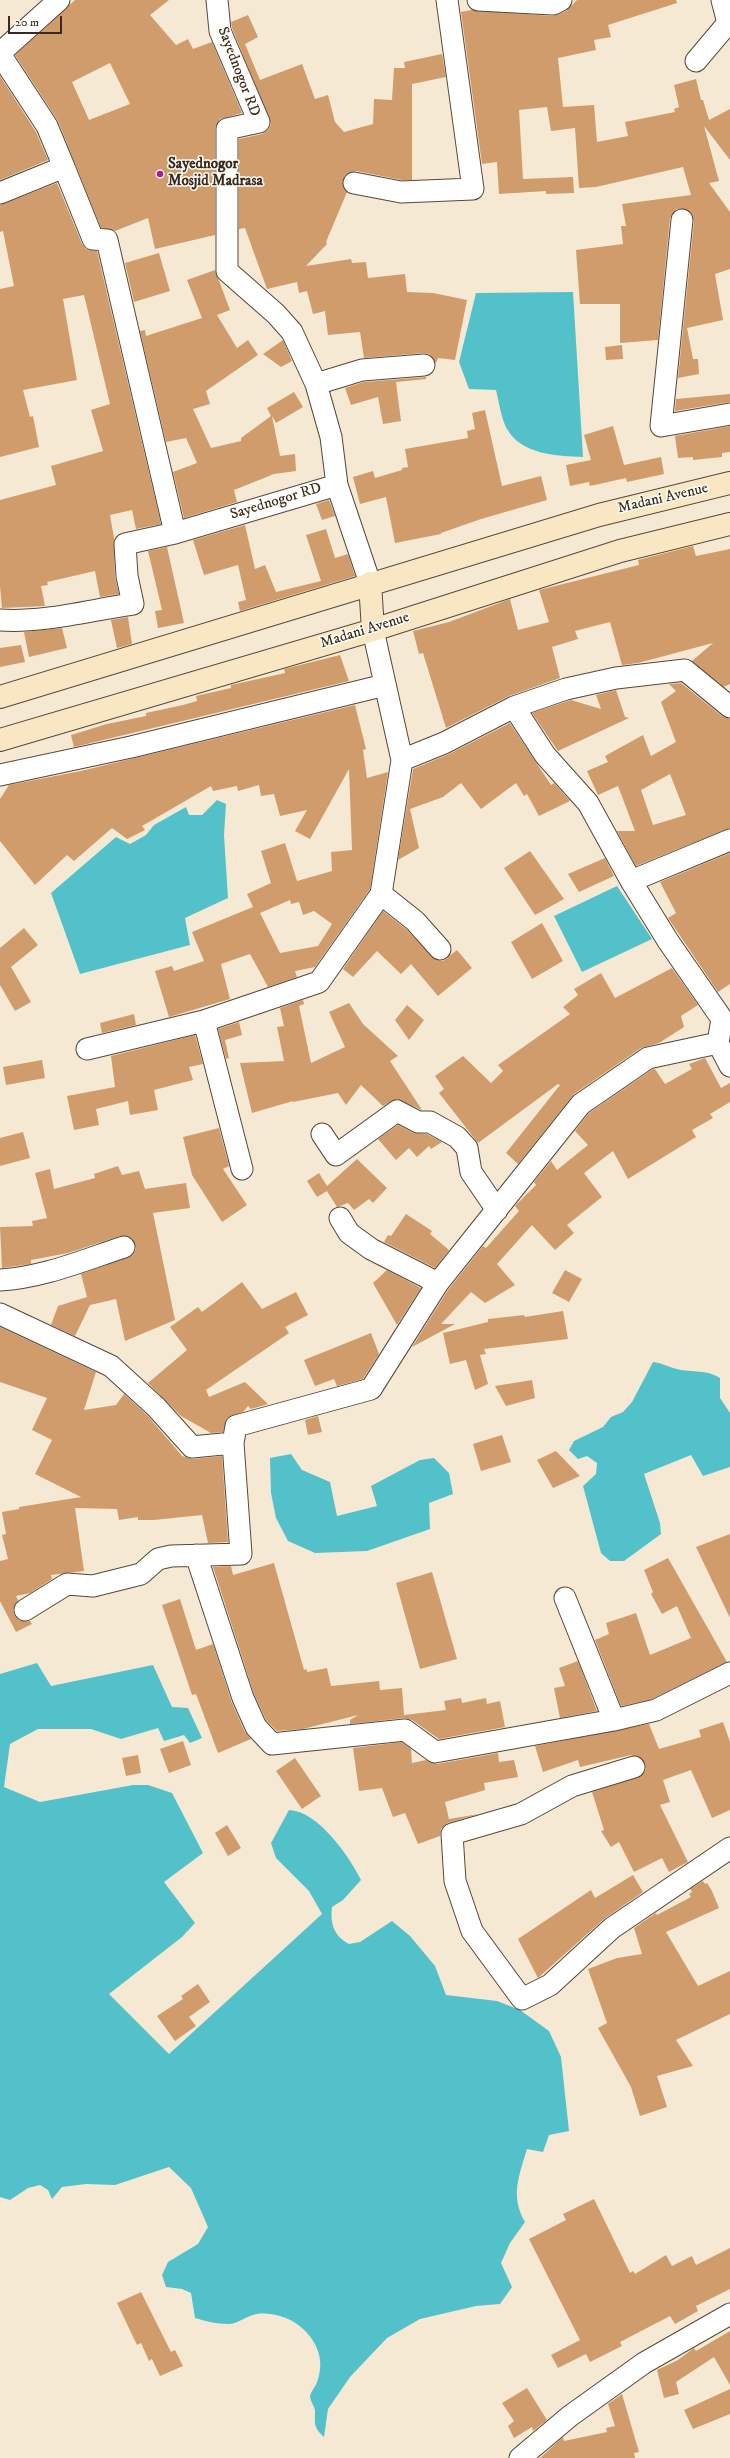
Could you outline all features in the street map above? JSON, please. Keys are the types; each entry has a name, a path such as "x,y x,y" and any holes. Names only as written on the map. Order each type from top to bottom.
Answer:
{"main road":[{"name":"Madani Avenue","path":"0,697 599,515 730,483"},
{"name":"Madani Avenue","path":"0,740 373,630 620,551 730,524"},
{"path":"370,584 373,630"}],"street":[{"path":"59,0 0,54 48,126 93,239 107,240 175,532"},
{"name":"Sayednogor RD","path":"0,620 22,621 47,619 133,604 127,576 125,544 175,532 337,484 331,437 316,384 292,332 276,314 227,271 227,129 258,122 220,31 217,0"},
{"path":"354,183 401,192 473,189 447,0"},
{"path":"478,0 553,4 561,0"},
{"path":"696,61 728,23 722,0"},
{"path":"0,192 64,168"},
{"path":"682,220 661,426 730,414"},
{"path":"316,384 362,370 424,365"},
{"path":"337,484 370,584"},
{"path":"87,1049 204,1021 319,982 381,894 402,760 373,630"},
{"path":"402,760 444,743 514,707 566,689 616,678 685,670 730,707"},
{"path":"0,775 139,745 385,685"},
{"path":"514,707 545,755 588,802 631,881 668,941 726,1016 718,1043 730,1066"},
{"path":"631,881 730,840"},
{"path":"381,894 415,921 440,949"},
{"path":"204,1021 242,1170"},
{"path":"25,1610 67,1584 93,1586 141,1574 158,1559 171,1556 241,1554 233,1443 236,1426 371,1389 438,1283 581,1104 648,1058 718,1043"},
{"path":"322,1134 336,1155 397,1111 418,1122 430,1122 457,1137 467,1148 471,1172 497,1210"},
{"path":"340,1218 349,1234 371,1249 438,1283"},
{"path":"0,1280 15,1279 52,1270 124,1247"},
{"path":"0,1314 111,1366 156,1406 192,1447 233,1443"},
{"path":"196,1555 243,1698 256,1727 272,1744 406,1730 436,1752 614,1720 656,1710 730,1673"},
{"path":"565,1598 614,1720"},
{"path":"634,1767 572,1786 521,1814 452,1834 455,1881 472,1931 522,1999 550,1985 612,1928 730,1848"},
{"path":"520,2458 570,2416 644,2363 730,2314"}],"water":[{"path":"573,292 583,457 551,455 531,449 514,438 505,425 496,390 469,389 459,362 476,293"},
{"path":"217,800 226,804 224,835 228,898 185,918 190,945 80,974 51,893 116,837 130,844 146,835 154,825 186,807 189,815 202,815"},
{"path":"617,886 652,939 582,972 554,916"},
{"path":"653,1362 677,1369 710,1373 720,1378 720,1398 730,1413 730,1467 703,1476 691,1455 644,1474 660,1523 661,1534 624,1561 610,1561 601,1553 583,1486 596,1474 597,1463 587,1456 578,1459 569,1450 574,1441 603,1427 611,1417 623,1412 632,1402"},
{"path":"291,1454 302,1470 330,1482 337,1516 377,1506 371,1486 420,1460 434,1458 449,1473 453,1494 429,1503 430,1529 367,1551 315,1553 288,1541 276,1518 271,1493 270,1458"},
{"path":"37,1663 51,1686 153,1665 172,1707 188,1708 202,1738 190,1743 184,1735 164,1741 158,1728 121,1739 91,1729 38,1729 10,1744 4,1787 40,1802 133,1785 148,1785 172,1793 203,1853 164,1882 195,1923 182,1937 109,1994 169,2054 322,1914 309,1891 276,1858 271,1843 289,1810 300,1812 321,1826 341,1848 361,1880 343,1900 332,1907 334,1929 344,1941 349,1944 360,1942 392,1921 410,1936 435,1966 446,1995 497,2001 520,2010 549,2031 561,2057 569,2131 549,2135 543,2152 527,2149 517,2186 520,2213 525,2222 510,2243 501,2263 512,2287 500,2304 476,2306 420,2319 387,2338 350,2377 328,2409 324,2437 320,2434 316,2427 315,2410 310,2396 320,2373 320,2357 314,2342 304,2330 292,2321 270,2314 253,2315 235,2323 228,2324 195,2318 191,2293 182,2289 166,2287 162,2275 168,2262 198,2244 208,2227 191,2188 169,2167 115,2185 86,2184 62,2187 52,2199 48,2190 40,2185 28,2188 10,2200 0,2197 0,1674"}],"building":[{"path":"75,0 169,0 150,15 176,45 188,39 193,49 212,42 242,113 220,119 215,129 215,235 155,249 148,218 115,231 101,228 58,121 15,55","holes":["110,63 130,104 89,120 72,82"]},
{"path":"577,0 676,0 677,3 608,25 611,37 594,40 596,50 558,58 563,107 594,105 597,142 628,136 625,122 675,112 674,109 679,107 674,85 696,79 701,100 703,100 709,120 730,109 730,160 704,126 719,181 709,183 730,212 730,269 715,274 723,320 687,328 693,359 698,359 699,374 678,378 694,221 689,211 677,209 670,218 658,340 620,343 620,304 580,304 576,250 623,244 621,226 626,226 622,204 691,195 683,167 596,187 579,188 575,128 551,131 547,107 519,110 523,179 573,177 574,193 546,194 546,191 499,194 497,162 482,164 461,12 471,10 553,16 566,11"},
{"path":"248,15 258,37 245,44 260,80 302,64 315,99 328,95 335,122 344,132 373,124 374,99 392,100 394,68 405,68 404,62 442,54 446,77 412,84 412,180 402,180 356,171 345,175 343,187 347,192 326,242 327,244 306,266 351,259 352,263 366,262 368,278 405,274 407,292 433,293 467,300 455,360 438,358 436,363 429,354 423,353 364,358 360,332 328,335 325,311 313,314 307,291 299,293 297,282 267,289 245,228 239,229 239,139 262,134 268,130 271,124 232,28 231,22"},
{"path":"0,76 36,132 48,160 0,180"},
{"path":"57,183 82,244 86,249 97,251 161,524 136,529 132,510 110,515 114,538 115,577 119,594 100,597 95,571 47,582 48,585 41,586 45,606 2,608 0,586 0,500 56,485 51,466 103,451 91,410 110,404 84,295 63,299 77,380 23,390 30,417 33,416 39,447 0,457 0,289 14,286 3,231 0,232 0,205"},
{"path":"159,253 170,291 134,302 125,263"},
{"path":"215,270 230,310 217,315 237,348 248,340 258,355 206,391 210,404 193,409 211,448 241,441 241,438 271,416 267,408 294,392 303,407 276,423 272,416 280,456 295,454 296,471 274,474 234,490 237,502 184,518 173,472 197,463 186,438 166,442 140,331 145,330 146,336 202,318 187,280"},
{"path":"283,340 292,361 281,367 263,354"},
{"path":"622,345 623,359 606,360 605,347"},
{"path":"426,377 426,379 396,382 401,421 383,424 378,397 351,405 345,388 364,382"},
{"path":"730,394 730,402 675,411 676,399"},
{"path":"485,410 502,486 541,476 547,500 481,519 441,534 395,543 386,497 360,504 353,477 373,471 375,478 408,467 405,449 468,438 467,431 475,429 472,413"},
{"path":"613,426 624,465 661,457 664,474 627,482 626,478 590,486 589,482 570,486 566,465 591,460 584,435"},
{"path":"730,426 730,452 722,453 722,457 693,460 693,457 678,458 675,436"},
{"path":"329,500 335,516 322,520 316,504"},
{"path":"245,525 255,569 265,565 276,592 321,581 306,535 326,529 335,558 348,554 355,576 240,611 238,602 246,600 238,565 204,575 193,540"},
{"path":"693,546 696,556 730,549 730,684 724,687 692,661 713,643 638,663 622,665 610,622 575,631 578,639 552,647 560,678 509,696 446,728 423,653 419,654 413,631 449,622 510,599 518,630 549,622 539,590 639,565 638,560"},
{"path":"167,547 184,623 158,628 155,611 162,610 148,551"},
{"path":"128,617 132,644 117,648 111,620"},
{"path":"62,628 67,648 29,657 24,632"},
{"path":"21,645 25,662 0,667 0,648"},
{"path":"340,655 349,681 74,747 71,735 107,724 146,716 146,713 197,701 196,696 231,688 231,685 285,673 284,669"},
{"path":"681,683 722,716 730,719 730,828 636,866 617,831 635,831 618,786 598,795 587,771 608,762 605,756 643,735 651,756 676,742 661,702 676,691 669,684","holes":["670,774 686,815 653,825 641,790"]},
{"path":"616,690 625,717 629,718 558,751 532,713 571,700 601,709 596,695"},
{"path":"355,705 366,749 363,750 367,778 388,772 370,889 315,967 295,971 297,977 268,987 250,954 221,964 230,999 169,1017 155,971 172,966 174,971 204,961 192,932 253,907 247,894 271,883 261,851 285,843 297,881 332,871 331,852 352,850 349,769 310,839 295,831 307,810 280,816 274,794 261,796 259,785 238,791 237,786 213,791 211,786 142,826 145,830 127,839 112,828 74,861 67,855 35,885 0,841 0,799 9,785 81,771","holes":["290,900 291,904 299,902 303,915 314,911 332,924 318,946 280,953 260,913"]},
{"path":"510,723 551,785 554,783 570,801 539,816 527,794 524,796 516,783 481,809 461,783 443,797 410,809 419,848 398,860 413,769 449,754"},
{"path":"530,851 564,899 535,915 504,868"},
{"path":"730,853 730,984 718,992 668,918 676,913 660,882"},
{"path":"605,858 614,876 579,892 568,874"},
{"path":"383,911 407,930 436,960 443,961 457,950 472,968 438,996 411,964 401,974 377,951 353,977 343,969"},
{"path":"542,923 563,961 532,979 511,942"},
{"path":"24,928 38,945 11,967 31,1002 15,1011 0,985 0,948"},
{"path":"672,968 698,1005 681,1016 684,1027 659,1043 641,1048 574,1094 518,1164 506,1153 560,1085 558,1084 478,1143 439,1093 444,1089 435,1076 463,1056 491,1083 503,1071 498,1065 570,1014 563,1007 578,995 574,989 601,973 615,998"},
{"path":"303,1000 304,1004 299,1006 311,1063 345,1047 329,1012 349,1003 363,1024 398,1056 390,1061 422,1110 397,1099 383,1106 361,1085 346,1105 338,1093 293,1101 252,1113 240,1063 284,1061 277,1027 284,1026 280,1008"},
{"path":"407,1005 424,1020 409,1040 395,1020"},
{"path":"134,1014 136,1025 102,1033 100,1023"},
{"path":"239,1022 242,1035 225,1040 229,1058 226,1059 218,1029"},
{"path":"195,1035 203,1064 189,1067 193,1080 154,1090 158,1110 130,1115 128,1101 96,1109 99,1125 74,1130 67,1096 115,1087 111,1056"},
{"path":"705,1058 721,1088 730,1083 730,1102 710,1114 713,1118 692,1130 696,1137 628,1179 613,1151 584,1173 602,1197 567,1225 574,1233 555,1250 532,1225 497,1264 515,1285 485,1303 471,1292 441,1324 455,1324 412,1347 448,1290 483,1246 486,1248 519,1211 515,1206 536,1185 534,1182 551,1161 557,1170 588,1145 575,1131 589,1113 653,1069 655,1069 665,1084 692,1069 689,1064"},
{"path":"42,1060 45,1078 6,1085 3,1067"},
{"path":"398,1125 413,1133 427,1134 442,1142 431,1149 429,1146 417,1157 409,1148 396,1160 378,1139"},
{"path":"219,1128 229,1166 223,1169 247,1205 222,1222 192,1175 183,1137"},
{"path":"23,1132 30,1158 0,1166 0,1138"},
{"path":"357,1159 387,1188 373,1203 369,1199 354,1210 348,1203 337,1207 327,1191 317,1197 307,1181 319,1173 327,1186"},
{"path":"118,1166 122,1175 139,1171 145,1189 186,1183 190,1208 153,1213 175,1320 125,1341 116,1299 90,1305 75,1336 51,1325 58,1306 87,1297 81,1274 133,1255 136,1249 132,1238 120,1236 68,1253 31,1260 31,1264 2,1268 0,1227 33,1226 32,1221 47,1218 35,1173 50,1169 54,1189 95,1178 94,1174"},
{"path":"406,1214 432,1231 430,1234 449,1250 435,1268 384,1242 388,1235 391,1236"},
{"path":"387,1270 421,1288 397,1325 373,1283"},
{"path":"565,1270 582,1279 569,1302 552,1293"},
{"path":"242,1282 262,1309 296,1292 308,1315 285,1327 289,1333 206,1390 209,1397 245,1382 268,1404 251,1409 248,1406 243,1412 227,1418 223,1432 211,1433 181,1416 148,1383 187,1350 170,1327 198,1307 202,1312"},
{"path":"563,1311 568,1339 484,1349 486,1354 480,1355 488,1384 475,1390 466,1360 450,1364 443,1333 488,1322 488,1319 524,1315 525,1317"},
{"path":"0,1327 96,1372 84,1410 116,1405 124,1394 147,1415 182,1456 193,1459 222,1456 228,1542 208,1543 202,1515 154,1520 138,1520 138,1517 119,1520 117,1509 75,1508 84,1571 51,1575 52,1579 30,1593 16,1596 18,1600 13,1610 15,1616 20,1621 30,1621 32,1624 16,1632 0,1601 0,1561 8,1559 2,1535 6,1534 2,1512 19,1509 19,1507 81,1497 35,1474 52,1440 32,1430 47,1398 0,1382"},
{"path":"371,1333 379,1354 363,1379 337,1386 334,1379 315,1386 304,1360"},
{"path":"532,1380 535,1398 506,1406 495,1386"},
{"path":"318,1416 322,1432 308,1435 305,1420"},
{"path":"502,1435 511,1462 481,1471 473,1444"},
{"path":"556,1451 580,1476 553,1488 537,1460"},
{"path":"730,1534 730,1618 696,1547"},
{"path":"668,1558 727,1662 652,1699 621,1706 595,1640 609,1634 606,1623 636,1613 650,1655 691,1638 677,1606 662,1614 651,1594 653,1592 644,1570"},
{"path":"274,1563 304,1670 307,1669 307,1672 327,1668 331,1686 379,1681 380,1690 402,1688 404,1715 446,1710 444,1701 461,1698 462,1703 486,1698 487,1704 500,1701 505,1727 439,1739 412,1720 404,1718 350,1724 350,1720 358,1715 303,1729 277,1731 266,1720 254,1694 213,1567 231,1566 233,1575"},
{"path":"432,1572 457,1659 420,1669 396,1583"},
{"path":"180,1599 196,1650 213,1644 232,1703 245,1732 251,1739 218,1753 196,1694 192,1695 162,1605"},
{"path":"578,1661 597,1711 560,1718 554,1688 565,1686 559,1668"},
{"path":"723,1722 730,1742 730,1810 712,1818 691,1770 663,1780 670,1802 660,1805 688,1862 669,1872 662,1858 634,1872 619,1842 611,1847 601,1831 604,1830 592,1792 642,1775 646,1769 642,1759 631,1755 580,1767 578,1760 543,1772 535,1746 649,1724 659,1749 701,1737 699,1730"},
{"path":"183,1741 191,1765 169,1773 160,1749"},
{"path":"402,1742 411,1749 412,1763 426,1760 437,1764 498,1753 499,1762 514,1760 518,1777 484,1783 485,1790 445,1802 449,1819 479,1814 448,1823 441,1829 440,1836 418,1844 405,1813 393,1817 382,1788 359,1791 353,1748"},
{"path":"138,1755 141,1773 126,1776 122,1758"},
{"path":"295,1758 321,1796 302,1809 276,1771"},
{"path":"227,1825 241,1848 228,1856 215,1833"},
{"path":"633,1875 643,1892 604,1919 538,1978 518,1939 591,1890 595,1898"},
{"path":"703,1881 705,1884 707,1883 712,1891 719,1908 666,1932 698,1986 730,1971 730,2014 676,2040 693,2066 657,2076 667,2107 640,2116 631,2087 598,2028 607,2023 588,1969 617,1958 642,1954 634,1928 656,1913 657,1915 691,1897 689,1894 692,1892 690,1889"},
{"path":"198,1984 210,2002 189,2017 196,2026 175,2041 157,2016 183,1999 181,1996"},
{"path":"594,2199 630,2273 633,2271 635,2274 666,2255 672,2266 692,2256 696,2265 730,2248 730,2289 696,2306 698,2311 675,2324 670,2316 620,2342 622,2346 590,2362 586,2354 558,2368 551,2355 580,2340 529,2239 566,2220 563,2214"},
{"path":"141,2292 171,2352 175,2350 183,2366 160,2376 152,2359 149,2361 141,2343 137,2345 117,2303"},
{"path":"730,2331 730,2385 714,2357 676,2382 679,2394 664,2398 657,2370 678,2360 694,2348 696,2351"},
{"path":"527,2388 547,2420 533,2431 532,2427 514,2438 508,2426 514,2421 502,2403"},
{"path":"730,2389 730,2414 693,2429 684,2410"},
{"path":"622,2394 639,2452 634,2453 635,2458 540,2458 563,2437 564,2441 607,2432 606,2428 615,2426 608,2404"}],"place":[{"name":"Sayednogor Mosjid Madrasa","path":"160,174"}]}
